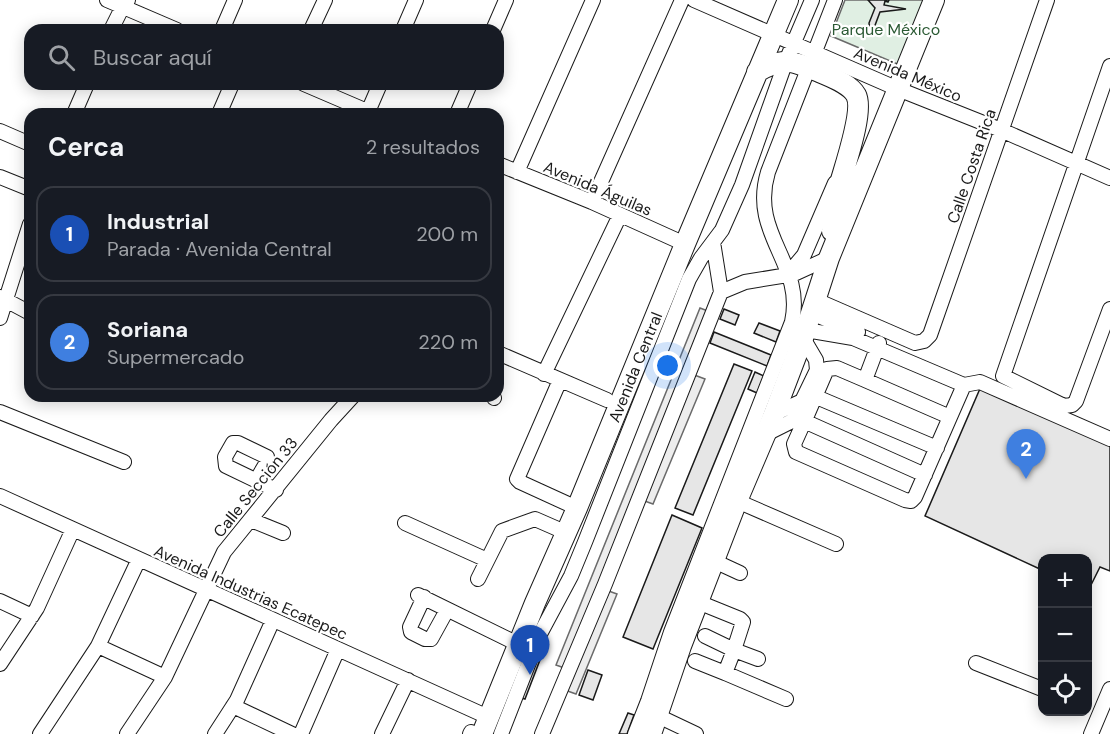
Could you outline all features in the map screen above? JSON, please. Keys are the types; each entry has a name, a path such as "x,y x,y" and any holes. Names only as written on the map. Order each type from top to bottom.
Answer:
{"highway":[{"name":"Avenida Central","path":"478,729 565,537 788,0"},
{"path":"654,725 681,646 737,501 774,414 830,258 934,0"},
{"path":"757,72 790,52 811,60 856,94 859,102 858,116 835,211 830,258"}],"street":[{"path":"107,0 126,3 166,24"},
{"path":"225,24 236,0"},
{"path":"314,24 325,0"},
{"path":"406,24 416,0"},
{"path":"496,24 506,0"},
{"path":"517,172 593,0"},
{"path":"592,202 682,0"},
{"path":"694,0 774,35 790,52"},
{"path":"501,734 540,634 571,576 689,279 700,258 722,230 742,185 790,52 812,0"},
{"path":"635,734 676,621 792,322 795,301 789,274 766,224 762,202 763,192 768,172 835,0"},
{"name":"Calle Costa Rica","path":"916,365 923,354 924,341 930,335 1047,0"},
{"path":"114,24 126,3"},
{"name":"Avenida México","path":"811,60 897,89 1001,130 1110,178"},
{"path":"1110,66 1003,376 1064,406 1070,406 1076,401 1110,309"},
{"path":"77,108 84,90"},
{"path":"222,108 229,90"},
{"path":"318,90 359,108"},
{"path":"372,108 378,90"},
{"path":"460,108 467,90"},
{"path":"0,131 24,141"},
{"name":"Avenida Águilas","path":"504,167 592,202 685,244"},
{"path":"789,274 804,255 825,203 843,173"},
{"path":"0,177 24,187"},
{"path":"544,374 620,215"},
{"path":"0,318 3,299 24,241"},
{"path":"542,734 605,584 721,292 713,242"},
{"path":"721,292 745,282 801,271 830,258"},
{"path":"3,299 24,307"},
{"path":"809,320 915,342 924,341"},
{"path":"809,320 841,335 878,346 964,385 980,382 1110,439"},
{"path":"865,380 878,346"},
{"path":"504,356 607,400"},
{"path":"950,417 837,368 830,368 825,372 814,396 794,444 794,450 909,501 915,497 937,448 964,385"},
{"path":"560,380 517,478 520,482 577,508"},
{"path":"814,396 937,448"},
{"name":"Calle Sección 33","path":"127,734 165,677 225,552 348,402"},
{"path":"0,412 124,462"},
{"path":"766,434 806,417 925,475"},
{"path":"257,479 276,490"},
{"path":"478,579 502,531 535,519 565,537 602,500"},
{"name":"Avenida Industrias Ecatepec","path":"2,501 73,529 408,680 478,729"},
{"path":"737,501 836,544"},
{"path":"251,520 283,534"},
{"path":"405,523 487,560"},
{"path":"0,664 32,616 73,529"},
{"path":"40,734 98,646 139,559"},
{"path":"714,561 740,573"},
{"path":"447,610 431,639 425,639 411,632 410,627 421,596 518,644"},
{"path":"0,601 32,616"},
{"path":"698,602 742,620 743,627 725,673"},
{"path":"215,734 233,706 273,620"},
{"path":"705,636 758,659"},
{"path":"98,646 165,677"},
{"path":"301,734 338,650"},
{"path":"695,661 786,699"},
{"path":"976,663 1038,687"},
{"path":"382,734 408,680"},
{"path":"1091,734 1094,709 1110,689"},
{"path":"233,706 292,734"},
{"path":"654,725 696,734"}],"green space":[{"name":"Parque México","path":"845,0 928,0 902,66 831,36"}],"shaded area":[{"path":"700,308 713,313 689,373 705,379 653,504 639,499 603,589 617,594 576,694 562,689 570,670 556,665"}],"building":[{"path":"868,0 889,0 885,1 884,5 906,9 880,12 874,28 870,29 869,23 875,8"},
{"path":"724,309 739,315 735,325 720,319"},
{"path":"759,323 780,331 776,342 754,333"},
{"path":"714,332 771,355 767,366 710,343"},
{"path":"734,364 752,371 693,515 675,508"},
{"path":"755,372 764,376 757,393 748,389"},
{"path":"982,384 1110,441 1110,571 1100,567 1092,583 1092,554 1038,554 1038,568 925,516"},
{"path":"672,515 702,528 653,649 623,637"},
{"path":"537,649 543,652 525,699 518,697"},
{"path":"588,670 602,675 593,700 579,695"},
{"path":"628,713 634,715 627,734 619,734"}],"place":[{"name":"Soriana","path":"1026,479"},
{"name":"Industrial","path":"530,675"}]}
